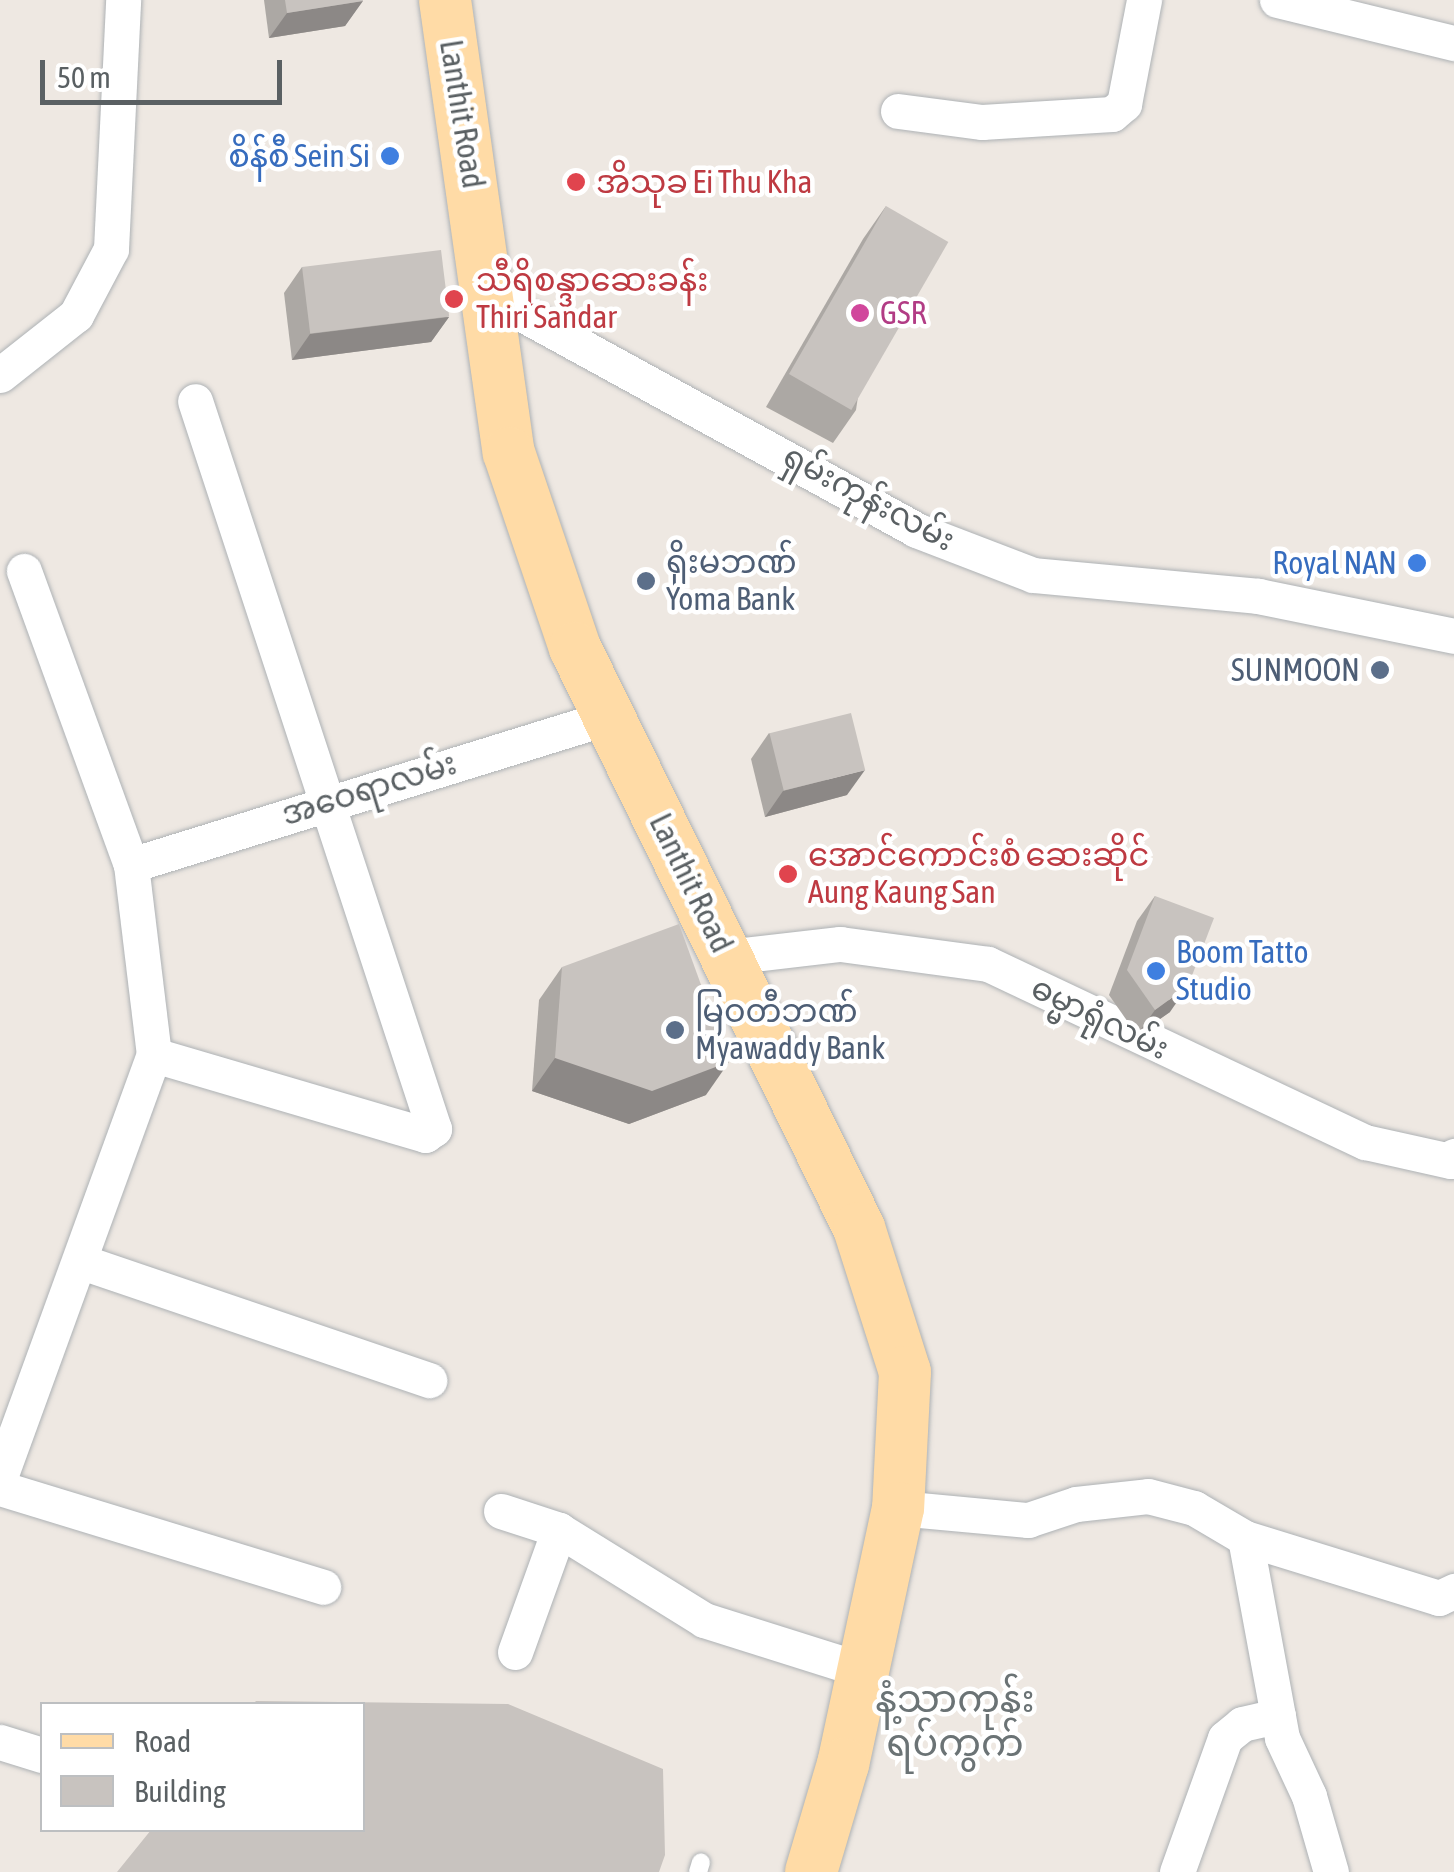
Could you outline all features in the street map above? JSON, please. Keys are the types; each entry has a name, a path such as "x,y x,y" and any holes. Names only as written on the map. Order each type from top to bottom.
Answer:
{"main road":[{"name":"Lanthit Road","path":"444,0 490,298 509,453 575,648 860,1228 905,1372 898,1508 863,1670 811,1872"}],"street":[{"path":"0,375 76,315 111,249 123,0"},
{"path":"898,111 982,122 1112,114 1124,104 1144,0"},
{"path":"1277,0 1454,43"},
{"name":"ရှမ်းကုန်းလမ်း","path":"490,298 916,530 1033,575 1258,596 1454,636"},
{"path":"154,1056 425,1134 434,1128 195,402"},
{"path":"0,1477 82,1262 154,1056 131,865 24,571"},
{"name":"အဝေရာလမ်း","path":"131,865 327,800 609,717"},
{"name":"ဓမ္မာရုံလမ်း","path":"728,957 840,944 988,964 1365,1142 1453,1160"},
{"path":"82,1262 429,1380"},
{"path":"0,1488 323,1587"},
{"path":"898,1508 1028,1520 1076,1504 1148,1496 1194,1508 1245,1538 1439,1598 1454,1591"},
{"path":"501,1511 559,1530 704,1620 863,1670"},
{"path":"516,1652 559,1530"},
{"path":"1245,1538 1278,1716 1331,1872"},
{"path":"1176,1872 1225,1738 1242,1724 1278,1716"},
{"path":"0,1742 40,1754"}],"building":[{"path":"285,0 363,0 363,1 287,13"},
{"path":"886,206 948,242 851,410 789,374"},
{"path":"441,250 449,317 310,334 302,267"},
{"path":"851,713 865,770 784,791 769,733"},
{"path":"1155,896 1214,918 1188,986 1155,1010 1127,970"},
{"path":"679,924 729,1062 652,1091 555,1058 562,967"},
{"path":"365,1702 508,1704 663,1769 665,1855 659,1872 117,1872 149,1832 365,1832"}],"place":[{"name":"စိန်စီ Sein Si","path":"390,156"},
{"name":"အိသုခ Ei Thu Kha","path":"576,182"},
{"name":"သီရိစန္ဒာဆေးခန်း Thiri Sandar","path":"454,299"},
{"name":"GSR","path":"860,313"},
{"name":"Royal NAN","path":"1417,563"},
{"name":"ရိုးမဘဏ် Yoma Bank","path":"646,581"},
{"name":"SUNMOON","path":"1380,670"},
{"name":"အောင်ကောင်းစံ ဆေးဆိုင် Aung Kaung San","path":"788,874"},
{"name":"Boom Tatto Studio","path":"1156,971"},
{"name":"မြဝတီဘဏ် Myawaddy Bank","path":"675,1030"}],"district":[{"name":"နံ့သာကုန်း ရပ်ကွက်","path":"955,1721"}]}
